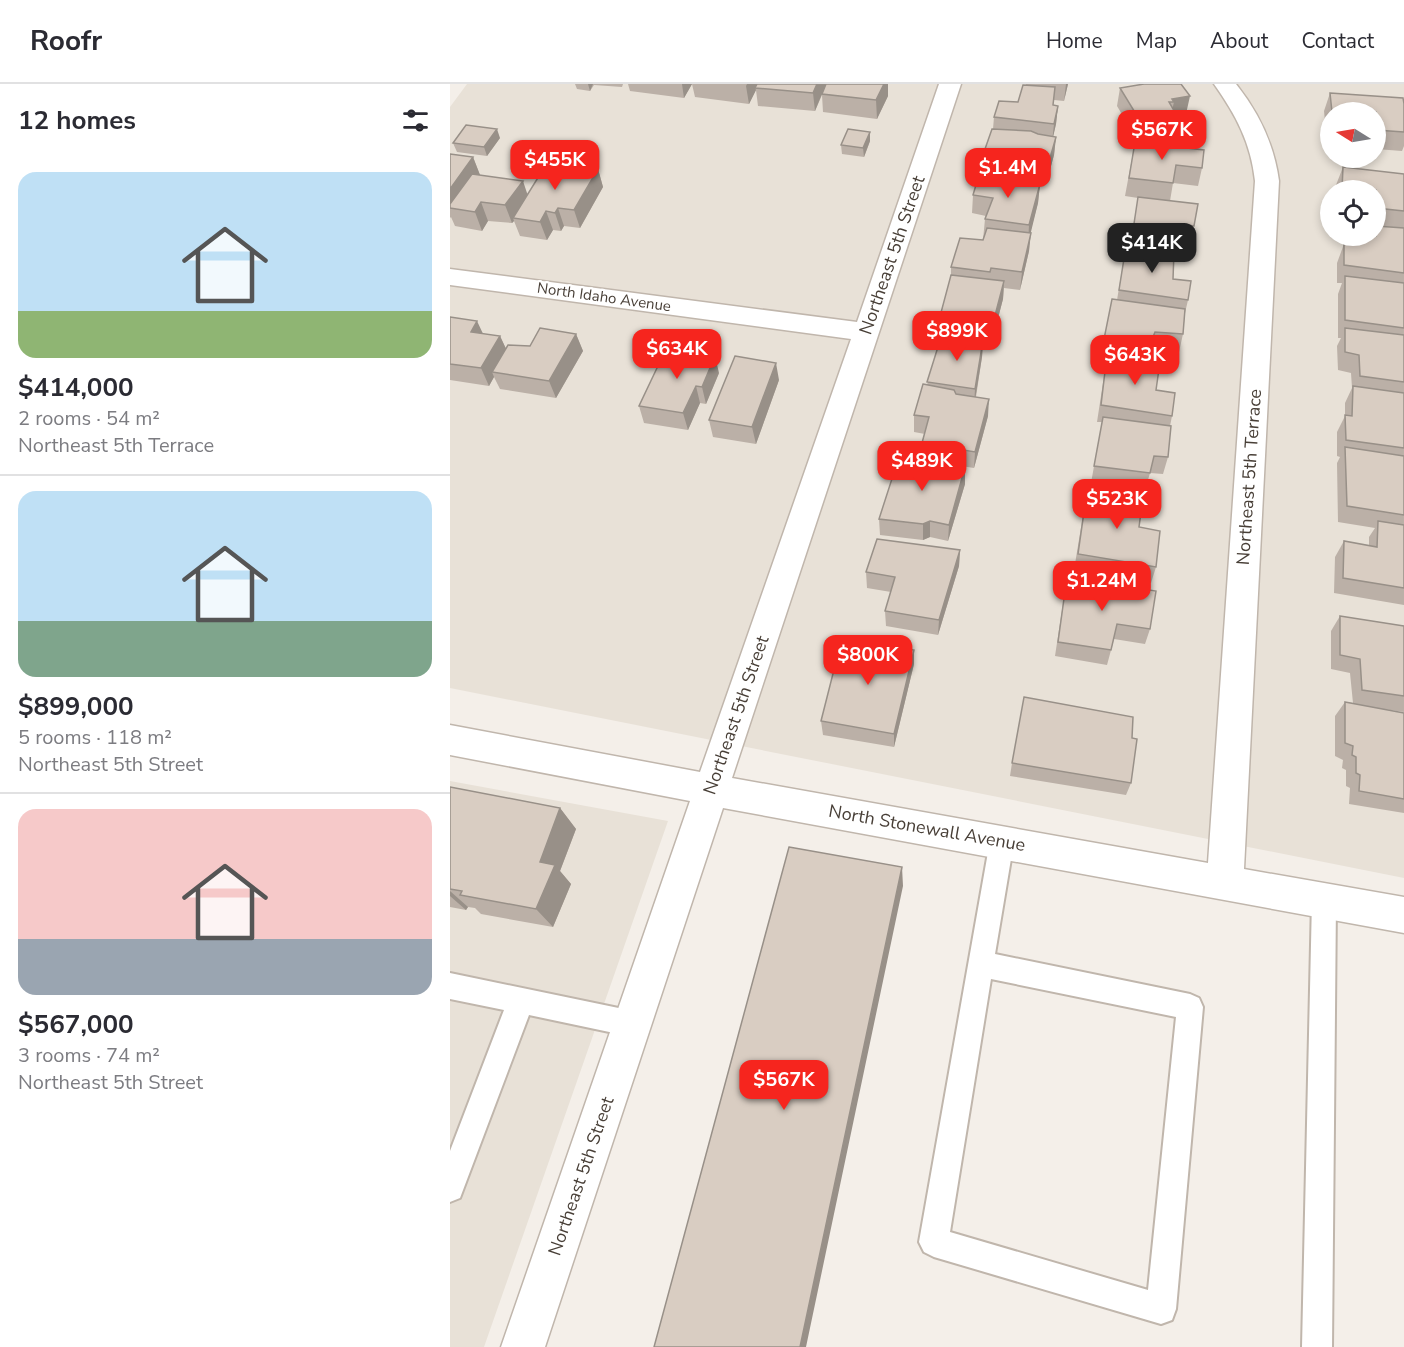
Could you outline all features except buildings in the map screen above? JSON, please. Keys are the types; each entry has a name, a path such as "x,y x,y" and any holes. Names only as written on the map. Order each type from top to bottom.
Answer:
{"street":[{"name":"Northeast 5th Street","path":"523,1347 950,84"},
{"name":"Northeast 5th Terrace","path":"1225,84 1248,116 1258,137 1265,160 1267,181 1225,881"},
{"name":"North Idaho Avenue","path":"450,276 866,332"},
{"name":"North Stonewall Avenue","path":"450,740 711,790 1404,915"}],"lane":[{"path":"981,964 1190,1007 1161,1309 934,1242 981,964 1002,841"},
{"path":"1317,1347 1324,900"},
{"path":"450,986 633,1024"},
{"path":"450,1188 521,1001"}],"shaded area":[{"path":"467,84 1404,84 1404,878 450,688 450,107"},
{"path":"450,781 668,821 484,1347 450,1347"}]}
